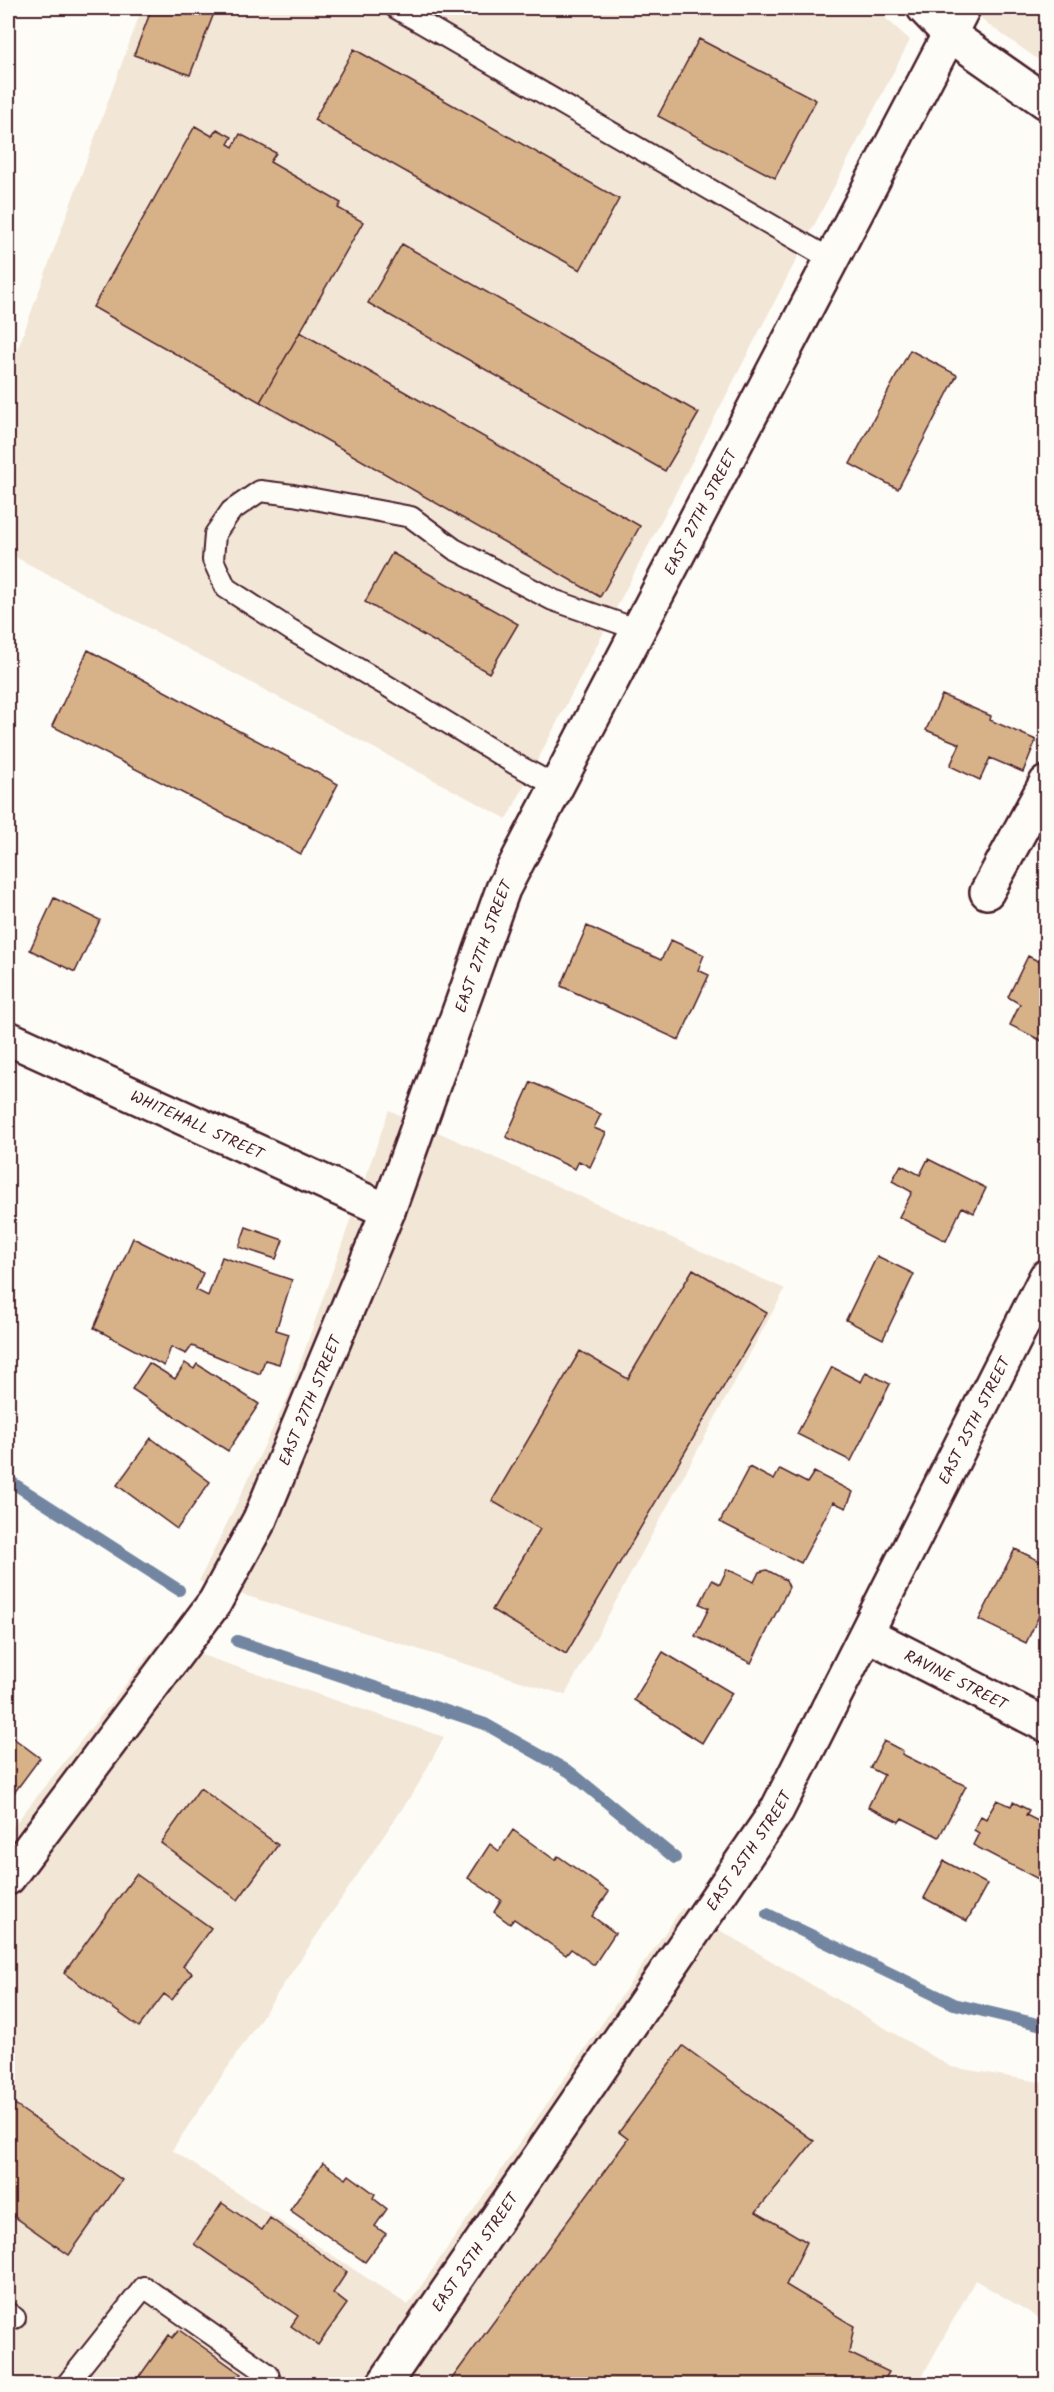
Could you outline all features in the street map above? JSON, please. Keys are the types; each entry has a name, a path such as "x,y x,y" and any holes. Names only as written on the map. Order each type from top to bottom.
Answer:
{"street":[{"path":"924,8 956,21 1047,102"},
{"name":"EAST 27TH STREET","path":"8,1878 164,1673 215,1602 260,1519 388,1211 503,889 956,21"},
{"path":"987,892 1047,783"},
{"name":"WHITEHALL STREET","path":"8,1038 388,1211"},
{"name":"EAST 25TH STREET","path":"384,2385 777,1810 1047,1277"},
{"name":"RAVINE STREET","path":"867,1634 1047,1725"}],"lane":[{"path":"396,8 832,260"},
{"path":"558,787 515,764 226,588 213,560 215,534 231,511 260,491 303,496 411,517 454,549 553,600 639,630"},
{"path":"67,2385 144,2287 268,2374 271,2385"}],"shaded area":[{"path":"142,8 874,8 910,40 507,819 8,553 8,376"},
{"path":"970,8 1046,8 1046,65 989,25"},
{"path":"389,1110 785,1289 565,1695 199,1581 289,1395"},
{"path":"160,1641 444,1737 418,1785 172,2150 408,2305 682,1908 951,2067 1046,2083 1046,2322 975,2280 918,2384 8,2384 8,1833"}],"building":[{"path":"152,8 216,8 190,75 134,55"},
{"path":"699,39 816,100 775,178 658,116"},
{"path":"354,49 619,199 580,270 314,120"},
{"path":"195,126 212,136 217,129 232,137 228,144 233,147 240,134 276,153 270,162 341,203 338,208 363,222 260,402 93,307"},
{"path":"402,244 699,413 665,471 368,303"},
{"path":"300,332 640,526 600,597 260,402"},
{"path":"910,350 957,375 898,489 850,464"},
{"path":"392,553 518,624 489,673 365,602"},
{"path":"88,650 338,784 301,854 52,726"},
{"path":"942,695 991,716 990,720 1036,740 1023,772 990,758 980,780 950,766 960,744 926,730"},
{"path":"54,898 100,920 75,972 30,950"},
{"path":"587,926 661,960 671,940 704,955 698,970 709,975 679,1040 561,986"},
{"path":"1028,956 1046,965 1046,1043 1010,1025 1020,1004 1008,997"},
{"path":"531,1082 601,1114 594,1128 606,1133 590,1167 579,1161 575,1169 506,1137"},
{"path":"928,1159 986,1188 974,1213 962,1207 946,1241 899,1217 912,1192 892,1181 901,1165 920,1175"},
{"path":"246,1227 283,1240 276,1259 239,1247"},
{"path":"133,1238 203,1273 196,1290 208,1296 222,1257 292,1280 276,1330 289,1334 279,1364 265,1360 260,1374 192,1346 186,1354 171,1347 164,1366 94,1328"},
{"path":"877,1256 914,1274 883,1339 846,1320"},
{"path":"693,1269 767,1313 566,1654 492,1610 540,1529 492,1501 580,1351 628,1379"},
{"path":"149,1363 175,1379 185,1363 194,1369 197,1364 259,1404 228,1451 132,1389"},
{"path":"832,1367 861,1382 866,1372 890,1384 851,1461 797,1434"},
{"path":"151,1438 210,1482 177,1529 117,1485"},
{"path":"749,1467 774,1480 780,1469 807,1483 814,1472 853,1492 846,1508 833,1502 801,1563 720,1522"},
{"path":"1046,1477 1046,1491 1040,1488"},
{"path":"1015,1549 1046,1564 1046,1601 1026,1643 979,1620"},
{"path":"727,1569 754,1582 759,1572 767,1570 786,1580 789,1587 751,1663 695,1636 709,1608 700,1604 712,1580 720,1584"},
{"path":"663,1652 732,1693 702,1743 634,1700"},
{"path":"8,1734 40,1758 8,1801"},
{"path":"884,1741 903,1751 902,1754 966,1786 939,1837 902,1818 899,1822 868,1807 884,1775 870,1768"},
{"path":"200,1788 278,1845 238,1900 161,1843"},
{"path":"997,1800 1011,1806 1013,1802 1029,1810 1026,1815 1046,1825 1046,1883 973,1845 979,1833 974,1830 981,1816 986,1819"},
{"path":"513,1830 555,1860 558,1856 609,1892 592,1916 615,1933 594,1965 571,1949 566,1955 514,1919 510,1924 494,1912 501,1900 468,1878 490,1844 499,1851"},
{"path":"944,1861 987,1884 967,1921 924,1898"},
{"path":"136,1874 211,1928 183,1966 192,1973 172,2000 164,1994 139,2027 64,1973"},
{"path":"683,2046 814,2141 756,2212 807,2242 786,2285 854,2326 849,2353 889,2372 882,2384 448,2384 628,2139 619,2132"},
{"path":"8,2100 122,2180 69,2255 8,2212"},
{"path":"323,2163 346,2179 349,2175 375,2194 373,2198 387,2209 375,2226 386,2234 365,2262 290,2210"},
{"path":"222,2203 262,2230 270,2218 347,2272 333,2293 347,2304 318,2345 291,2326 298,2316 194,2244"},
{"path":"179,2330 241,2374 235,2382 238,2384 134,2384 169,2335 172,2338"}],"waterway":[{"path":"8,1480 179,1590"},
{"path":"237,1641 485,1724 570,1772 675,1858"},
{"path":"767,1914 954,2004 1046,2026"}]}
